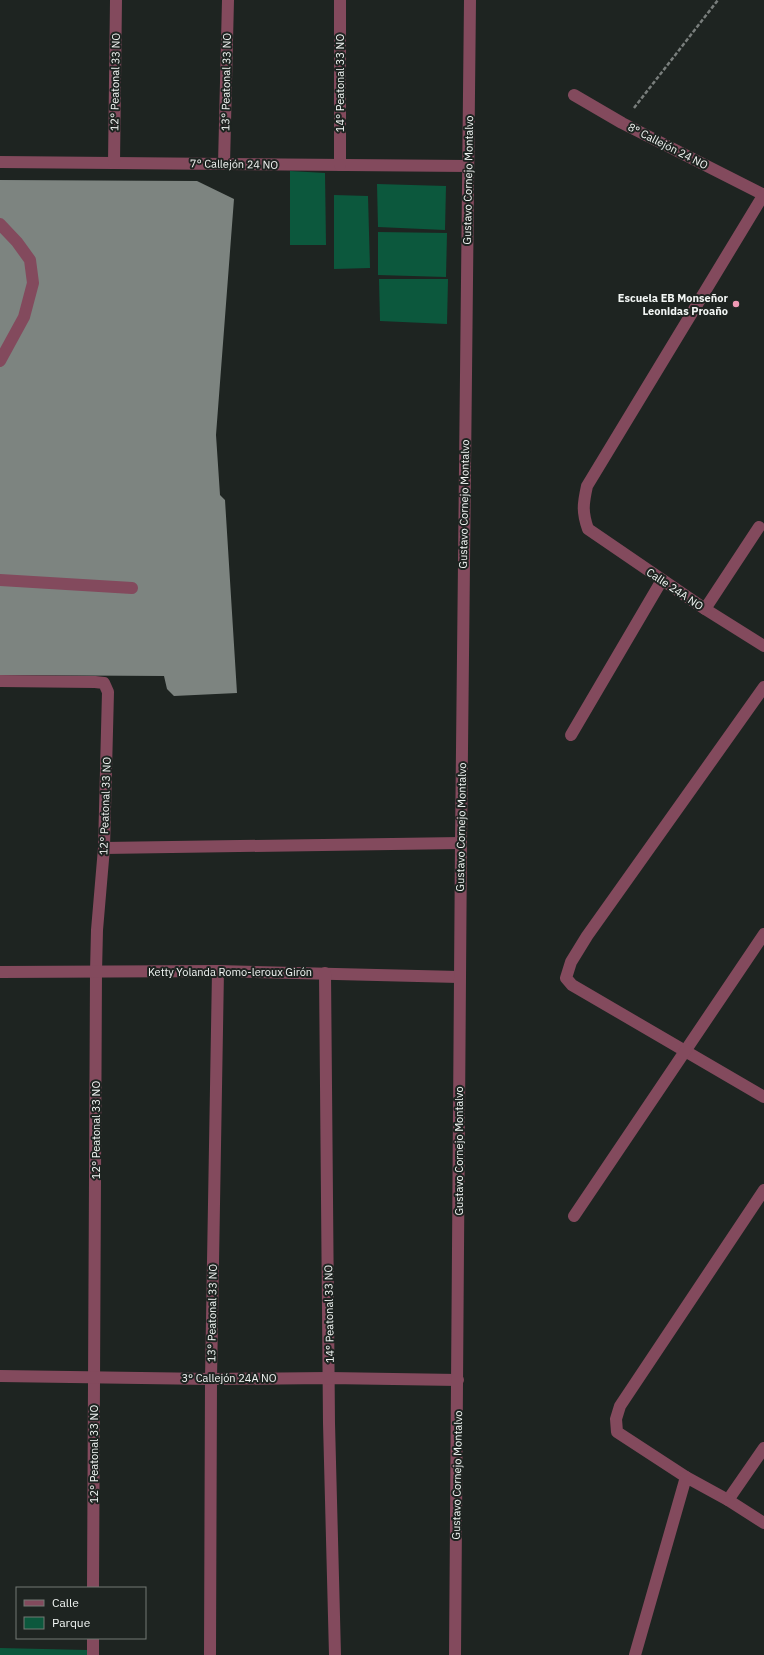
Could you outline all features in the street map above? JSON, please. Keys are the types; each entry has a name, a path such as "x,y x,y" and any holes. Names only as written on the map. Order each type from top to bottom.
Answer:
{"street":[{"name":"12° Peatonal 33 NO","path":"114,163 116,0"},
{"name":"13° Peatonal 33 NO","path":"224,164 228,0"},
{"name":"14° Peatonal 33 NO","path":"340,0 340,165"},
{"name":"Gustavo Cornejo Montalvo","path":"455,1655 461,843 470,0"},
{"name":"8° Callejón 24 NO","path":"574,95 622,123 764,194"},
{"name":"7° Callejón 24 NO","path":"0,162 468,166"},
{"name":"Calle 24A NO","path":"764,194 587,486 583,502 583,514 588,529 705,609 764,646"},
{"path":"0,224 17,242 30,260 33,283 24,316 0,361"},
{"path":"705,609 759,527"},
{"path":"0,580 132,588"},
{"path":"571,735 662,580"},
{"name":"12° Peatonal 33 NO","path":"0,681 95,682 104,683 108,692 104,848 97,930 96,972 93,1587"},
{"path":"764,687 587,936 571,962 566,978 572,985 764,1096"},
{"path":"104,848 461,843"},
{"path":"574,1216 764,934"},
{"name":"13° Peatonal 33 NO","path":"210,1655 211,1379 218,971"},
{"name":"Ketty Yolanda Romo-leroux Girón","path":"0,972 218,971 460,976"},
{"name":"14° Peatonal 33 NO","path":"325,973 329,1423 335,1655"},
{"path":"764,1190 620,1406 616,1419 617,1432 686,1477 728,1500 764,1523"},
{"name":"3° Callejón 24A NO","path":"0,1376 458,1380"},
{"path":"728,1500 764,1448"},
{"path":"635,1655 686,1477"},
{"path":"93,1639 93,1655"}],"path":[{"path":"622,123 718,0"}],"green space":[{"path":"290,171 325,173 326,245 290,245"},
{"path":"377,184 446,186 445,230 378,227"},
{"path":"334,195 368,196 370,268 334,269"},
{"path":"378,232 447,233 446,277 378,275"},
{"path":"379,279 448,279 447,324 380,321"},
{"path":"0,1648 87,1650 87,1655 0,1655"}],"building":[{"path":"0,180 197,181 234,199 216,435 220,495 225,500 237,693 174,696 167,689 164,676 0,675"}],"place":[{"name":"Escuela EB Monseñor Leonidas Proaño","path":"736,304"}]}
